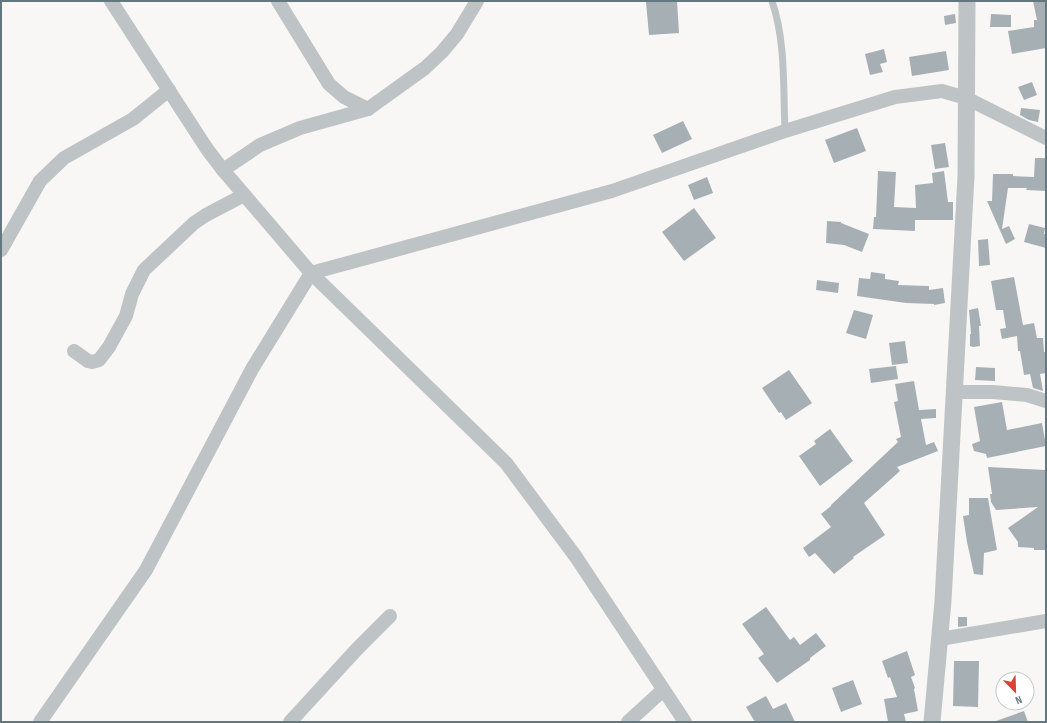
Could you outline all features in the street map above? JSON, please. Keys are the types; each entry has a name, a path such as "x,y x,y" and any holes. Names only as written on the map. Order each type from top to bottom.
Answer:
{"street":[{"path":"111,1 207,149 311,274 506,463 576,557 685,722"},
{"path":"278,1 329,84 344,97 368,109"},
{"path":"223,170 260,145 300,128 368,109 424,68 442,52 457,34 477,1"},
{"path":"932,722 940,639 966,176 966,98 970,2"},
{"path":"1,250 40,181 64,158 133,119 169,90"},
{"path":"40,722 146,570 252,370 311,274 612,191 785,131 895,97 942,91 966,98 1046,138"},
{"path":"74,351 88,361 92,362 99,360 109,347 126,316 132,294 144,270 194,223 244,195"},
{"path":"954,392 993,392 1028,395 1046,401"},
{"path":"290,722 357,649 390,616"},
{"path":"940,639 1046,621"},
{"path":"628,722 663,690"}],"lane":[{"path":"772,1 776,12 782,44 785,131"}],"building":[{"path":"677,1 679,33 649,35 646,2"},
{"path":"1033,1 1046,1 1046,48 1012,54 1008,31 1034,27 1034,20 1037,20"},
{"path":"955,14 956,23 945,25 944,16"},
{"path":"991,14 1011,15 1011,27 990,27"},
{"path":"884,49 887,62 880,64 883,72 870,75 865,54"},
{"path":"946,51 949,70 912,76 909,57"},
{"path":"1032,82 1037,95 1024,100 1018,87"},
{"path":"1021,108 1040,110 1038,122 1029,120 1020,115"},
{"path":"683,121 692,139 662,153 653,135"},
{"path":"857,128 866,151 834,163 825,140"},
{"path":"945,143 949,167 935,169 931,145"},
{"path":"1035,158 1046,158 1046,191 1026,190 1027,188 1008,188 1002,229 1009,226 1015,239 1006,244 987,201 992,201 993,174 1013,174 1013,176 1034,177"},
{"path":"878,171 896,172 894,207 916,208 915,185 933,183 932,173 944,171 948,202 953,202 953,220 915,220 915,231 873,229 874,217 876,217"},
{"path":"707,177 713,193 694,200 688,185"},
{"path":"694,208 716,238 684,261 662,232"},
{"path":"827,221 841,222 869,234 862,252 844,245 826,243"},
{"path":"1029,224 1045,228 1044,234 1046,234 1046,248 1024,242"},
{"path":"988,239 990,265 979,266 978,240"},
{"path":"871,272 885,274 885,279 899,281 898,285 929,286 929,290 943,288 945,303 934,305 906,303 857,296 859,278 870,279"},
{"path":"1014,277 1023,325 1034,323 1037,338 1043,338 1044,352 1046,352 1046,373 1040,374 1043,391 1033,388 1030,374 1024,375 1020,351 1018,351 1017,336 1002,339 1000,329 1006,328 1003,310 996,310 991,281"},
{"path":"817,280 839,283 838,293 816,290"},
{"path":"978,308 981,326 979,326 980,346 973,347 970,346 971,334 969,310"},
{"path":"854,310 873,315 866,339 846,333"},
{"path":"905,341 908,363 892,365 889,343"},
{"path":"896,366 898,379 871,383 869,369"},
{"path":"976,367 995,368 995,381 975,380"},
{"path":"789,370 812,403 786,420 781,412 779,413 762,388"},
{"path":"914,381 919,410 936,409 936,418 921,419 926,445 934,442 938,451 897,467 900,471 864,503 885,535 853,557 854,558 834,574 815,553 809,557 803,548 831,527 821,514 898,442 896,439 901,437 894,402 898,401 895,384"},
{"path":"1002,402 1007,430 1042,423 1046,446 987,458 986,454 974,451 972,444 980,441 974,407"},
{"path":"830,429 853,461 820,486 799,456 816,444 814,441"},
{"path":"988,467 1046,470 1046,550 1034,550 1034,548 1018,547 1018,542 1008,528 1038,507 996,510 991,502 990,494 992,494"},
{"path":"969,498 988,498 997,550 984,553 983,575 974,574 967,542 963,516 969,515"},
{"path":"766,607 790,640 794,637 800,645 816,633 826,646 810,658 810,660 777,683 758,658 764,654 742,624"},
{"path":"958,617 967,617 967,626 958,627"},
{"path":"907,651 915,675 911,677 915,688 918,711 904,714 906,722 888,722 884,699 897,697 890,677 888,678 882,661"},
{"path":"954,661 979,661 978,707 953,706"},
{"path":"853,680 862,704 841,712 832,688"},
{"path":"766,696 773,709 786,703 795,722 755,722 746,707"},
{"path":"1024,711 1028,722 996,722"}]}
